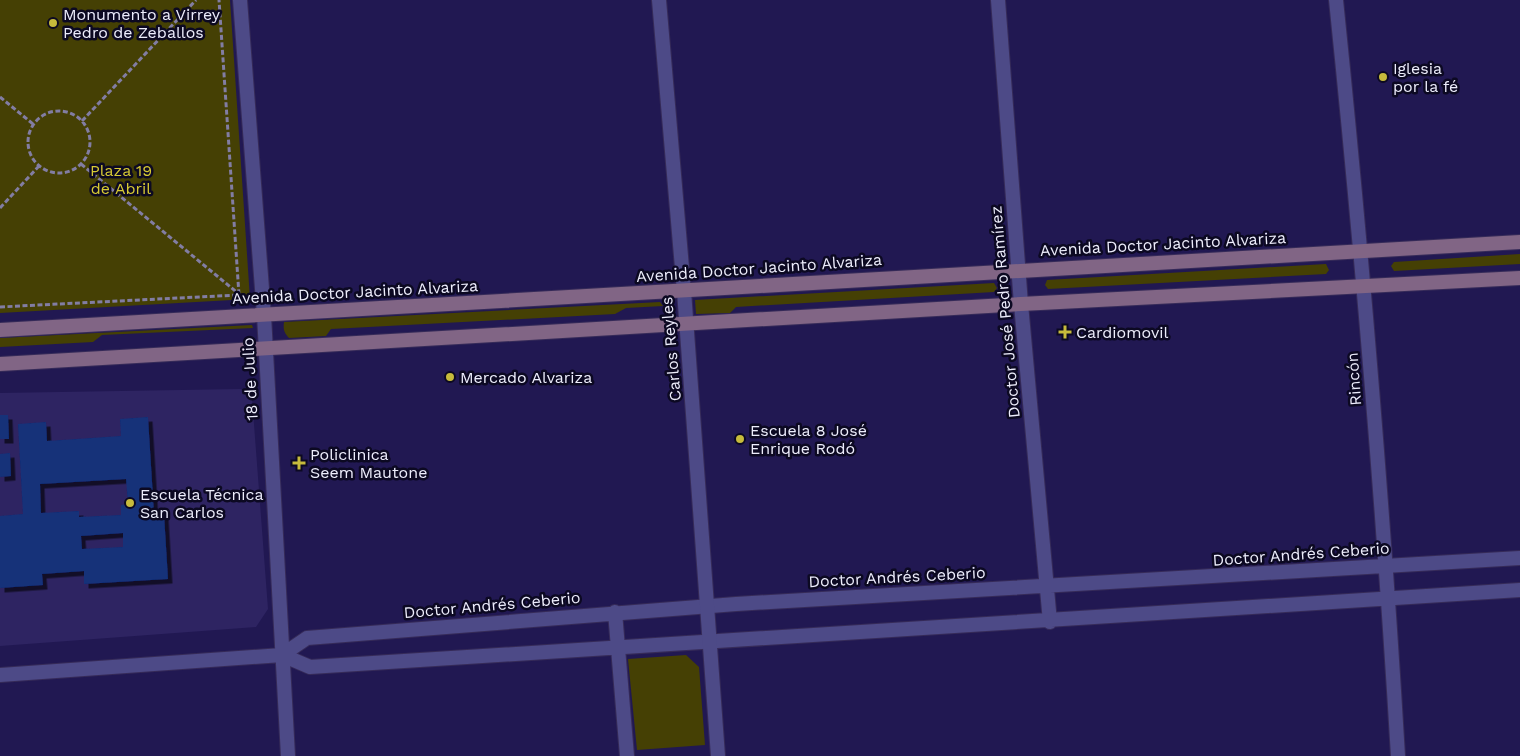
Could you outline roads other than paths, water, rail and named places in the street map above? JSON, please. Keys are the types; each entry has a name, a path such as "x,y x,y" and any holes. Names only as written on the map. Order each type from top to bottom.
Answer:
{"main road":[{"name":"Avenida Doctor Jacinto Alvariza","path":"0,330 1018,269 1520,242"},
{"path":"0,364 1021,304 1520,278"}],"street":[{"name":"18 de Julio","path":"240,0 264,315 288,756"},
{"name":"Carlos Reyles","path":"659,0 687,325 718,756"},
{"name":"Doctor José Pedro Ramírez","path":"998,0 1018,269 1050,622"},
{"name":"Rincón","path":"1336,0 1362,252 1386,566 1398,756"},
{"name":"Doctor Andrés Ceberio","path":"282,656 307,638 616,612 1520,558"},
{"path":"0,675 282,656 310,668 1050,622 1520,590"},
{"path":"616,612 627,756"}],"place":[{"name":"Monumento a Virrey Pedro de Zeballos","path":"53,23"},
{"name":"Iglesia por la fé","path":"1383,77"},
{"name":"Cardiomovil","path":"1065,332"},
{"name":"Mercado Alvariza","path":"450,377"},
{"name":"Escuela 8 José Enrique Rodó","path":"740,439"},
{"name":"Policlinica Seem Mautone","path":"299,463"},
{"name":"Escuela Técnica San Carlos","path":"130,503"}],"park label":[{"name":"Plaza 19 de Abril","path":"121,179"}]}
